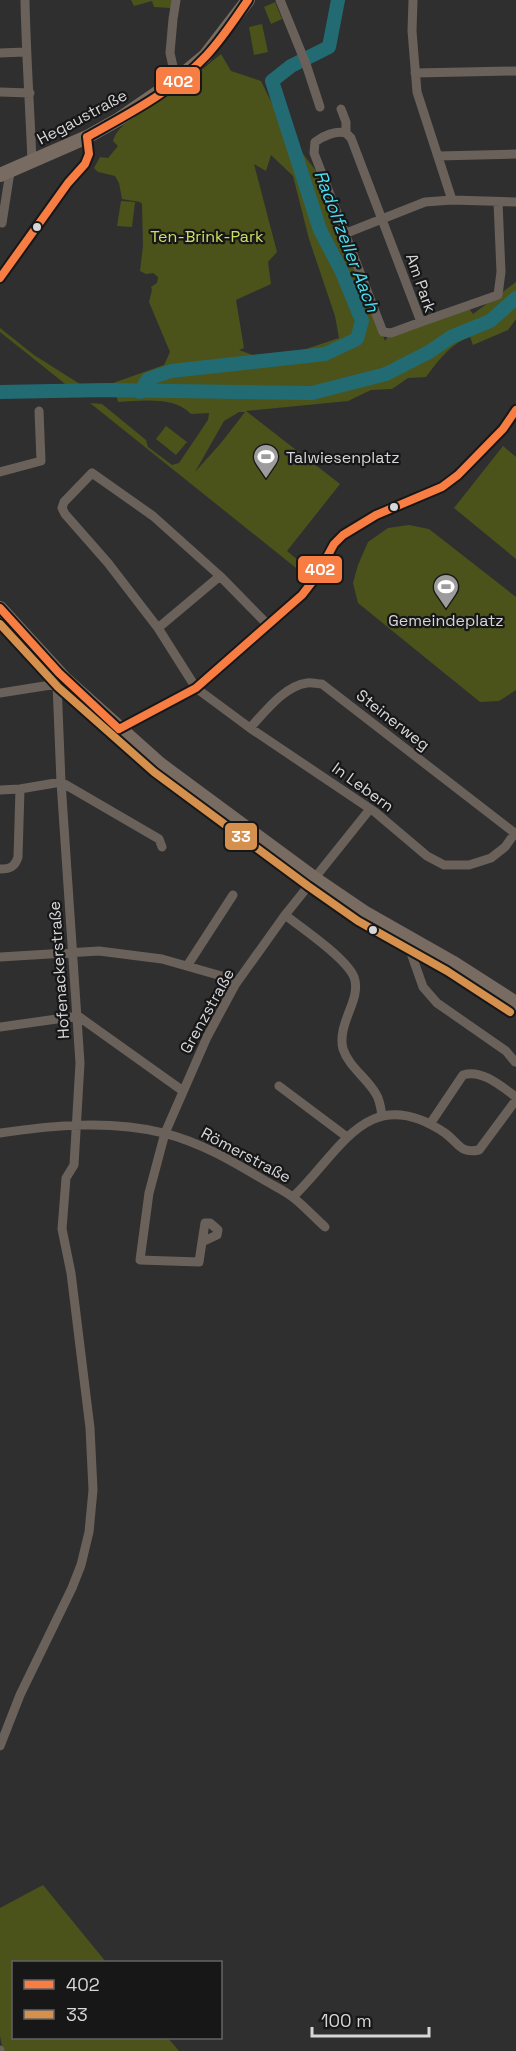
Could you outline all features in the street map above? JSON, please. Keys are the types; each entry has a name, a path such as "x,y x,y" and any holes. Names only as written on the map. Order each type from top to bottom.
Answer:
{"main road":[{"name":"Hegaustraße","path":"5,173 87,137 119,119 176,81 205,56 248,0"},
{"path":"1,612 61,682 159,764 364,912 516,1003"}],"street":[{"path":"25,0 32,162"},
{"path":"176,0 170,52 176,81"},
{"path":"280,0 306,64 320,107"},
{"path":"413,0 415,73 419,100 452,200"},
{"path":"0,53 26,52"},
{"path":"415,73 516,71"},
{"path":"0,92 30,93"},
{"name":"Am Park","path":"341,109 346,122 346,133"},
{"name":"Am Park","path":"339,132 346,133 351,138 421,322 391,333 383,332 313,147 320,138 339,132"},
{"path":"0,278 68,183 85,164 89,154 87,137"},
{"path":"438,156 516,154"},
{"path":"2,223 5,173"},
{"path":"344,234 425,202 452,200 516,202"},
{"path":"421,322 498,295 501,272 498,202"},
{"path":"119,729 196,688 309,586 330,549 343,535 376,514 442,487 458,475 495,437 516,410"},
{"path":"0,472 41,460 39,411"},
{"path":"196,688 158,628 62,508 64,502 92,473 153,516 220,576 268,625"},
{"path":"158,628 220,576"},
{"path":"0,693 61,682"},
{"name":"Hofenackerstraße","path":"0,1746 20,1695 72,1588 89,1532 93,1490 90,1428 71,1273 62,1229 66,1178 74,1165 80,1063 60,782 61,682"},
{"name":"Steinerweg","path":"250,728 277,700 297,687 308,683 322,684 515,834"},
{"name":"In Lebern","path":"196,688 250,728 370,809 427,856 444,865 469,865 491,858 505,847 515,834"},
{"path":"0,790 60,782 159,839 162,847"},
{"path":"0,869 11,868 16,864 18,857 20,789"},
{"name":"Grenzstraße","path":"202,1242 198,1262 140,1260 149,1193 165,1133 207,1037 236,985 285,915 370,809"},
{"path":"187,966 233,895"},
{"path":"285,915 335,954 354,976 356,988 342,1043 344,1051 376,1094 382,1116"},
{"path":"415,941 411,953 419,977 428,994 437,1003 506,1051 514,1062"},
{"path":"0,957 99,951 162,959 225,977 236,985"},
{"path":"0,1027 78,1017 183,1091"},
{"path":"293,1197 347,1137 375,1117 402,1116 426,1122 447,1135 460,1148 470,1152 479,1150 516,1099 491,1079 471,1072 463,1075 426,1122"},
{"path":"279,1086 347,1137"},
{"name":"Römerstraße","path":"0,1133 77,1125 130,1128 165,1133 206,1148 239,1165 293,1197 325,1227"}],"green space":[{"path":"131,0 173,0 171,8 154,7 152,1 134,6"},
{"path":"275,2 282,19 271,24 264,7"},
{"path":"262,24 268,52 254,55 249,27"},
{"name":"Ten-Brink-Park","path":"221,54 231,71 261,81 286,128 317,172 385,341 388,336 468,307 473,314 516,282 516,319 508,330 473,345 470,337 463,340 445,353 426,377 408,378 392,389 371,390 348,401 246,411 340,484 287,551 310,570 306,576 90,403 102,404 146,440 148,447 172,465 179,463 208,420 209,413 191,414 176,404 166,402 118,402 113,383 164,365 170,352 149,302 151,287 157,283 158,277 153,273 146,274 140,271 143,246 142,204 122,199 115,176 98,172 94,168 100,157 108,158 118,146 113,141 116,133 129,120 176,89","holes":["271,155 293,176 309,239 335,316 339,338 303,350 253,355 239,350 244,348 236,300 271,284 268,262 277,252 254,164 266,171","239,412 245,412 195,472 224,421"]},
{"path":"121,201 135,202 132,227 117,226"},
{"path":"0,328 34,355 83,386 69,387 0,332"},
{"path":"166,426 187,442 176,455 156,439"},
{"path":"503,446 516,457 516,559 454,508"},
{"path":"409,525 429,529 516,597 516,690 499,701 480,702 358,603 353,583 368,542 388,528"},
{"path":"43,1885 105,1961 12,1961 12,2039 169,2039 179,2051 3,2051 0,2036 0,1908"}],"waterway":[{"name":"Radolfzeller Aach","path":"140,392 148,379 171,371 325,354 357,339 362,321 342,272 320,230 272,81 291,66 329,47 338,0"},
{"name":"Radolfzeller Aach","path":"0,392 107,390 312,393 386,374 429,352 451,337 490,321 516,298"}],"transit line":[{"name":"402","path":"87,137 150,101 193,69 217,43 248,0"},
{"name":"402","path":"0,278 68,183 85,164 89,154 87,137"},
{"name":"402","path":"119,729 196,688 302,595 316,577 334,544 343,535 376,515 442,487 458,475 503,429 516,410"},
{"name":"402","path":"0,608 59,673 119,729"},
{"name":"33","path":"0,624 58,687 154,772 358,921 447,971 510,1012"}],"place":[{"name":"Talwiesenplatz","path":"266,480"},
{"name":"Gemeindeplatz","path":"446,610"}]}
